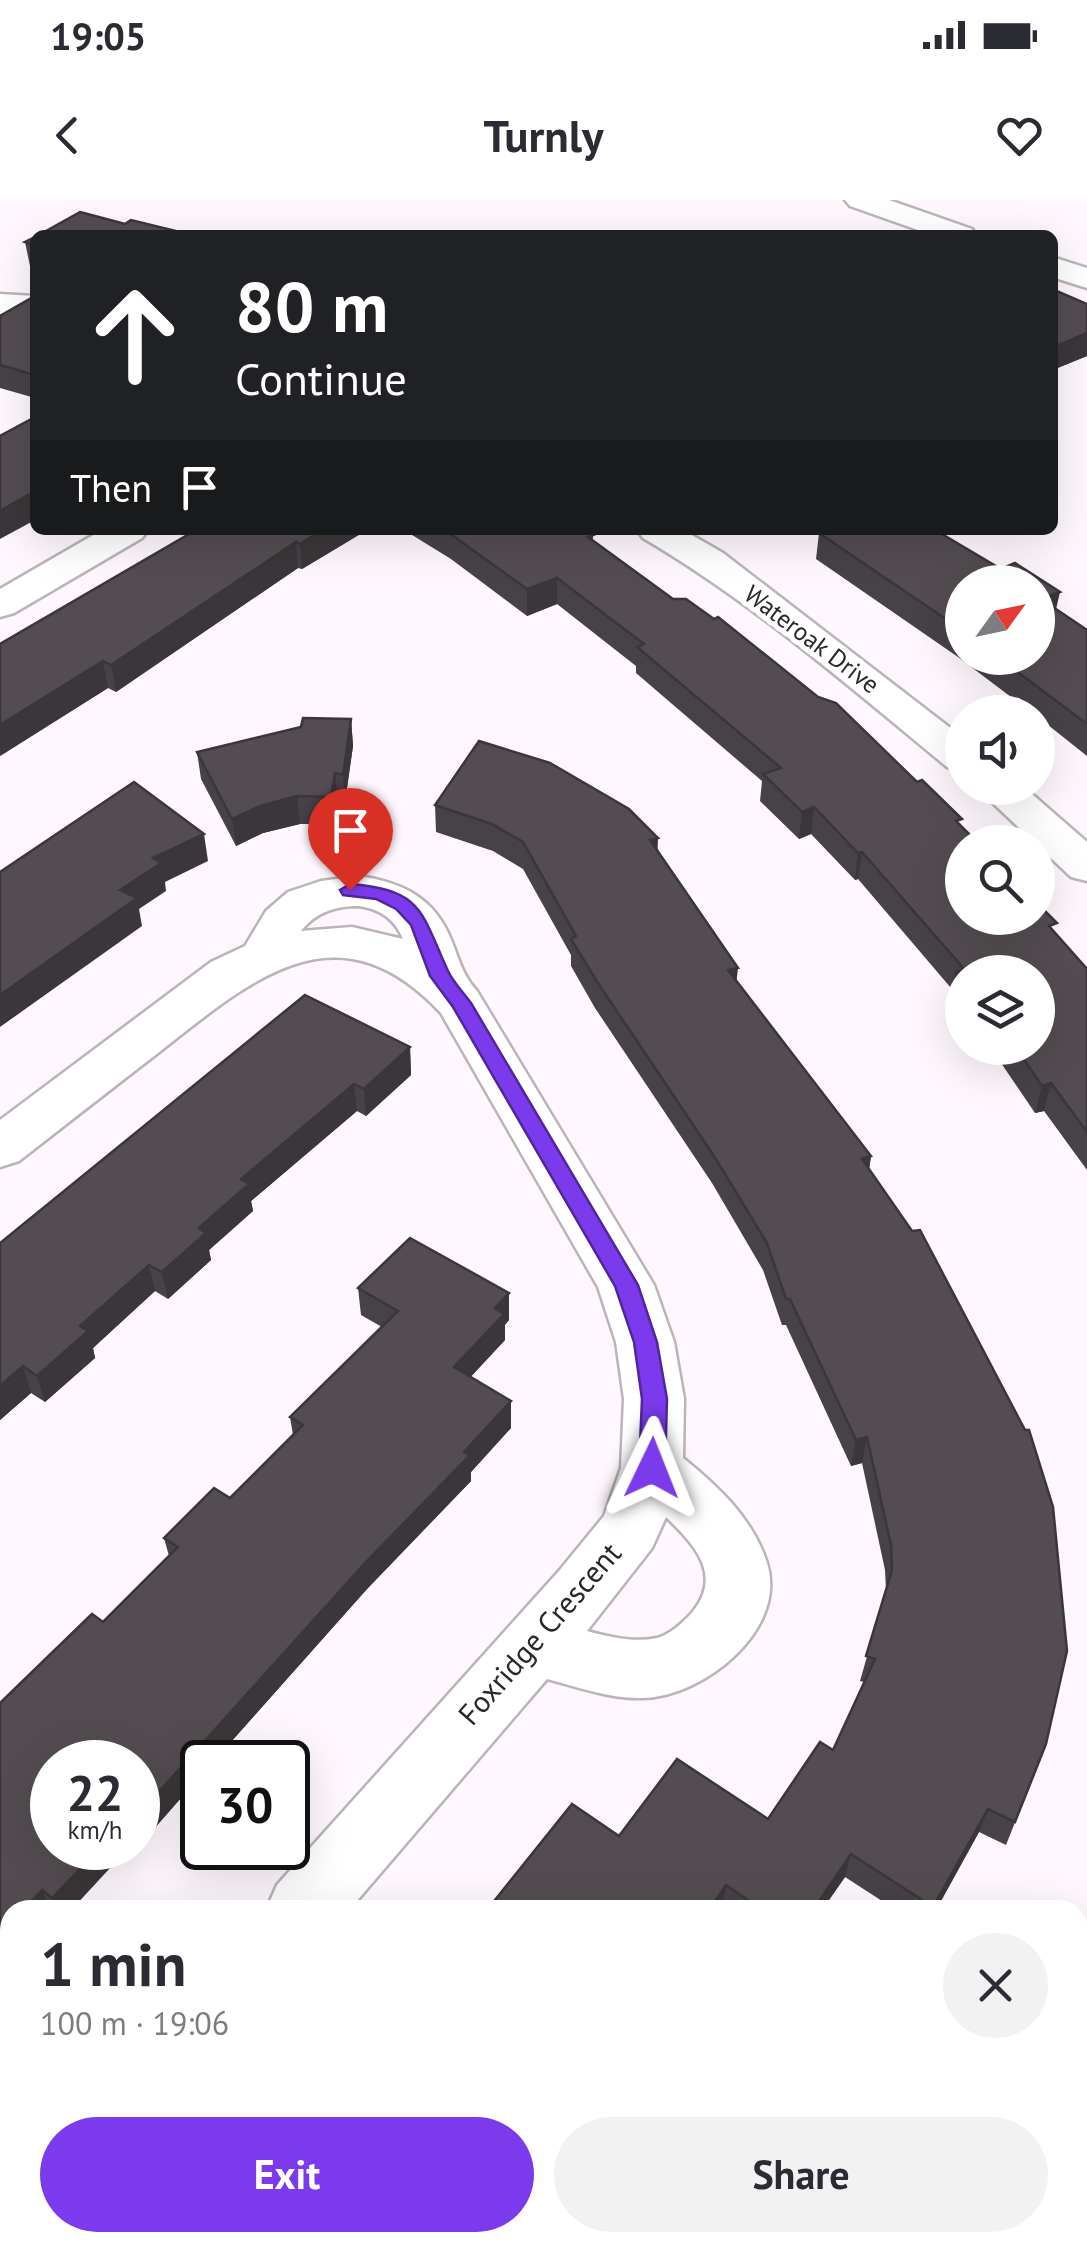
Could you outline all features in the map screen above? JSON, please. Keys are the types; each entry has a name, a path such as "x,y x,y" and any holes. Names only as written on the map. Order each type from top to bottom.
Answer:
{"street":[{"path":"860,200 947,230"},
{"path":"1058,268 1087,278"},
{"path":"0,304 30,306"},
{"path":"0,605 120,535"},
{"name":"Wateroak Drive","path":"665,535 709,561 945,744"},
{"path":"1018,805 1087,868"},
{"name":"Foxridge Crescent","path":"0,1148 228,973 266,953 308,944 360,942 404,955 440,976 460,1003 626,1285 646,1342 654,1399 652,1468 630,1530 311,1900"},
{"path":"532,1646 632,1668 664,1667 698,1649 724,1624 740,1592 734,1553 706,1513 652,1468"}],"building":[{"path":"80,212 125,224 131,220 172,230 48,230"},
{"path":"1058,292 1087,304 1087,333 1059,345"},
{"path":"30,299 30,374 0,365 0,316"},
{"path":"30,420 30,494 0,511 0,436"},
{"path":"187,535 314,535 300,544 296,542 111,665 103,661 0,725 0,644"},
{"path":"452,535 593,535 588,537 673,599 686,599 714,619 718,617 818,697 836,703 917,782 922,780 962,819 956,821 960,825 945,825 945,935 1055,933 1087,969 1087,1132 1051,1083 1042,1086 1028,1065 1055,1065 1055,955 952,955 862,852 858,853 814,807 802,812 763,774 781,768 637,647 644,644 557,578 527,589"},
{"path":"822,535 943,535 994,565 945,565 945,618"},
{"path":"1055,608 1087,630 1087,724 1055,700 1055,695 1048,695 1022,675 1055,675"},
{"path":"303,718 351,719 343,775 335,773 331,797 297,796 232,819 197,752 301,727"},
{"path":"479,741 550,763 629,809 658,838 650,840 738,968 728,970 871,1156 862,1159 912,1231 920,1230 1025,1430 1029,1430 1053,1507 1067,1651 1046,1744 1015,1822 988,1809 937,1900 922,1900 851,1854 820,1900 748,1900 726,1885 716,1900 495,1900 572,1804 619,1836 677,1759 768,1819 820,1742 833,1750 875,1659 866,1656 892,1570 891,1545 867,1437 856,1440 790,1299 786,1299 767,1243 571,939 576,936 523,842 492,824 435,805"},
{"path":"134,782 204,834 153,858 161,863 120,890 137,898 0,995 0,872"},
{"path":"305,995 410,1047 364,1089 354,1084 241,1179 249,1184 199,1228 206,1233 162,1272 149,1265 80,1326 88,1331 37,1376 23,1366 0,1386 0,1243"},
{"path":"410,1238 509,1293 495,1308 504,1314 454,1367 511,1401 464,1452 470,1455 364,1564 206,1740 180,1740 180,1768 160,1791 160,1740 30,1740 30,1870 79,1870 52,1898 42,1890 32,1900 0,1900 0,1703 92,1614 103,1622 178,1547 164,1538 214,1488 230,1498 303,1425 290,1417 398,1311 358,1288"}],"route":[{"path":"350,890 380,893 402,905 420,923 440,976 460,1003 626,1285 646,1342 654,1399 652,1468"}]}
